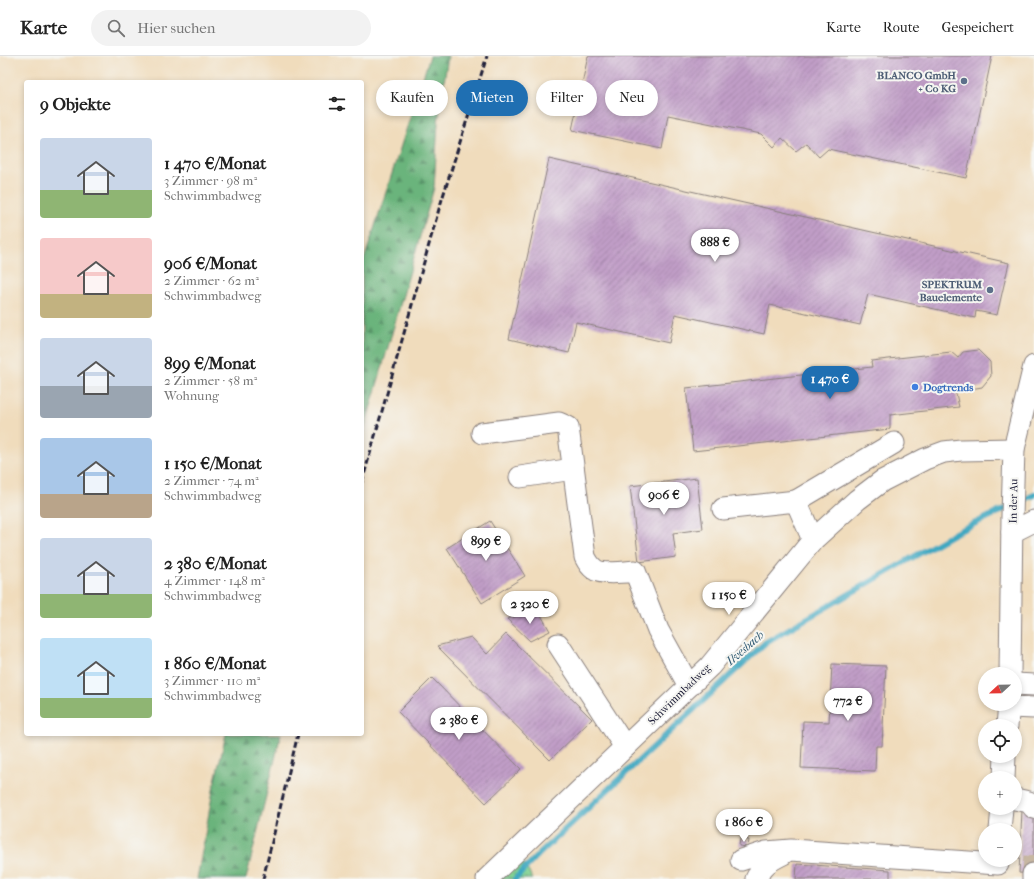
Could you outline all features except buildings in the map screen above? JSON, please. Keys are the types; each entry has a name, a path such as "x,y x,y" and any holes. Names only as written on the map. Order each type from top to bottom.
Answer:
{"street":[{"name":"In der Au","path":"1010,667 1014,448 1034,366"},
{"path":"482,433 559,423 568,427 572,469 585,557 588,563 595,570 602,572 635,571 658,630 689,686"},
{"path":"723,509 796,501 894,443"},
{"name":"Schwimmbadweg","path":"487,879 710,666 813,540 846,509 882,481 925,459 944,452 1014,448"},
{"path":"520,477 572,469"},
{"path":"796,501 813,540"},
{"path":"1012,515 1034,521"},
{"path":"558,644 625,747"},
{"path":"1022,684 1034,685"},
{"path":"1008,712 1034,708"},
{"path":"1022,800 1029,802 1034,808"},
{"path":"756,879 762,867 774,858 791,850"},
{"path":"742,860 766,852 791,850 997,868"}],"green space":[{"path":"430,56 448,56 444,80 422,80"},
{"path":"411,116 439,116 434,188 364,430 364,260"},
{"path":"226,736 281,736 246,879 197,879 214,785"},
{"path":"516,851 533,879 487,879"}],"waterway":[{"name":"Ilvesbach","path":"515,879 540,853 766,642 955,533 1034,495"}],"tunnel":[{"path":"1033,874 1034,856"}],"railway":[{"path":"364,475 439,209 487,56"},
{"path":"263,879 298,736"}],"place":[{"name":"BLANCO GmbH + Co KG","path":"964,81"},
{"name":"SPEKTRUM Bauelemente","path":"990,290"},
{"name":"Dogtrends","path":"915,387"}]}
